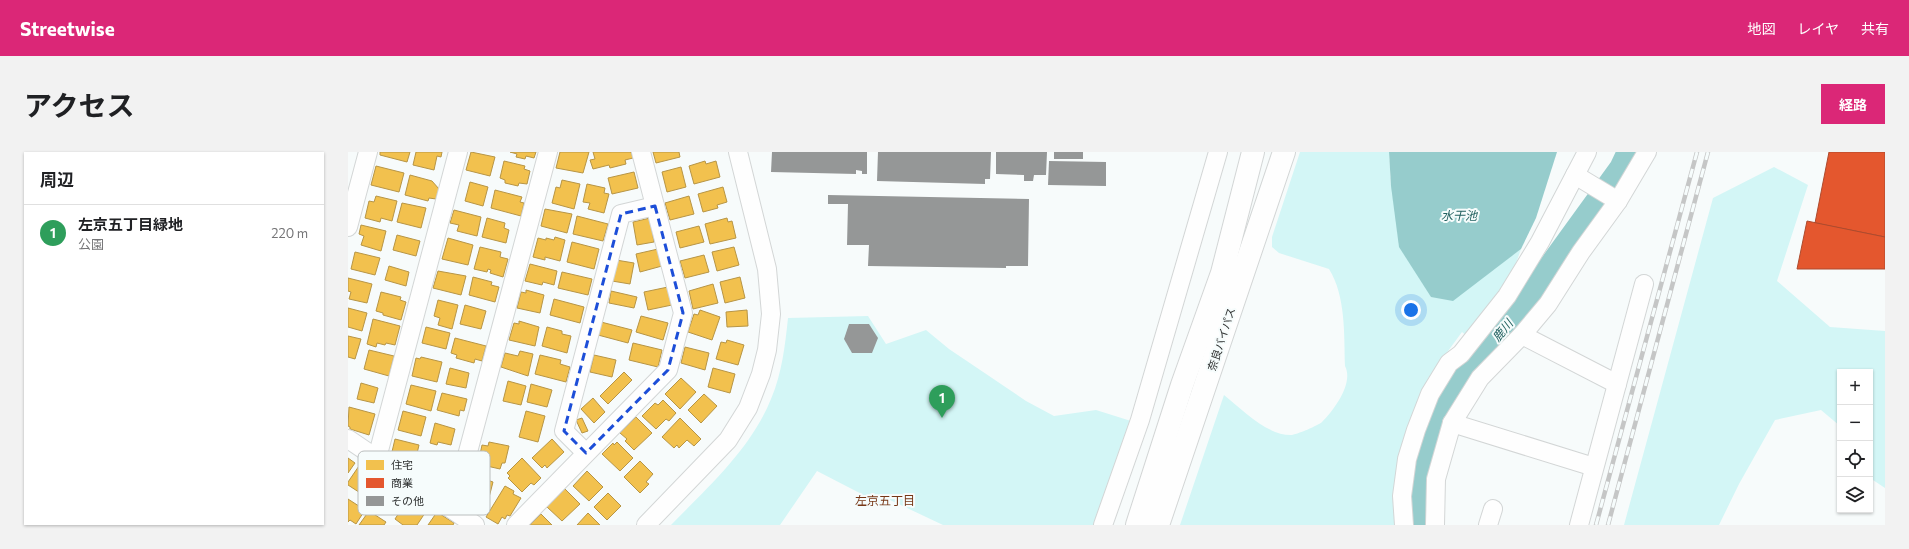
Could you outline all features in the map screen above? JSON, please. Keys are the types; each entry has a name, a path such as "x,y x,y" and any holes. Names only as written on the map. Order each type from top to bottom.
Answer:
{"highway":[{"name":"奈良バイパス","path":"1137,525 1182,385 1222,272 1253,152"},
{"name":"奈良バイパス","path":"1158,525 1284,152"}],"street":[{"path":"348,227 368,152"},
{"path":"379,451 458,152"},
{"path":"467,451 548,152"},
{"path":"516,525 668,370 682,314 641,152"},
{"path":"646,525 728,440 748,408 761,374 767,350 771,314 768,269 738,152"},
{"path":"1103,525 1140,420 1218,152"},
{"path":"1404,525 1402,496 1407,459 1430,394 1449,363 1461,354 1507,296 1540,242 1587,152"},
{"path":"1435,525 1436,479 1452,424 1480,378 1522,335 1548,304 1578,257 1618,201 1647,152"},
{"path":"1575,175 1618,201"},
{"path":"586,453 564,431 621,214 655,206"},
{"path":"1579,525 1644,284"},
{"path":"1522,335 1617,384"},
{"path":"1452,424 1594,467"},
{"path":"348,439 366,451"},
{"path":"461,515 475,525"}],"highlighted area":[{"path":"655,206 683,313 668,370 586,453 564,431 621,214"}],"shaded area":[{"path":"1300,152 1389,152 1391,186 1493,269 1521,249 1509,283 1468,337 1462,332 1429,377 1419,399 1395,525 1180,525 1224,395 1255,421 1273,431 1291,435 1307,430 1322,422 1332,411 1345,388 1347,373 1345,366 1343,316 1339,291 1335,280 1329,269 1279,253 1272,247 1272,237"},
{"path":"1774,167 1808,185 1777,281 1830,327 1885,331 1885,488 1873,480 1873,369 1837,369 1837,423 1821,410 1775,420 1739,484 1719,525 1624,525 1713,198"},
{"path":"868,316 886,344 926,330 949,349 1026,401 1054,416 1096,410 1131,421 1096,525 943,525 888,499 879,503 817,471 780,525 671,525 714,482 740,451 762,417 771,399 778,379 788,318"}],"water":[{"name":"水干池","path":"1389,152 1557,152 1536,218 1521,249 1453,301 1431,297 1399,247 1391,186"}],"building: 住宅":[{"path":"380,152 410,152 407,162 380,155"},
{"path":"416,152 442,152 441,157 437,156 434,170 413,165"},
{"path":"471,152 495,157 490,176 466,170"},
{"path":"510,152 536,152 534,158 526,156 525,159 516,157 517,154"},
{"path":"560,152 589,152 583,173 556,168"},
{"path":"593,152 631,152 633,158 625,160 626,164 610,168 609,165 593,169 590,160 595,159"},
{"path":"653,152 679,152 680,157 656,163"},
{"path":"504,161 525,166 524,169 530,171 527,184 519,183 518,186 505,183 505,180 500,178"},
{"path":"705,161 706,164 716,161 720,177 694,184 689,166"},
{"path":"376,166 404,173 399,192 371,185"},
{"path":"681,167 686,187 667,192 662,172"},
{"path":"634,172 638,188 612,194 608,178"},
{"path":"410,175 432,181 439,189 436,199 429,198 428,201 405,195"},
{"path":"562,180 580,184 574,209 552,203 556,187 560,188"},
{"path":"470,182 488,187 483,206 465,201"},
{"path":"587,184 605,188 604,193 609,194 604,213 588,209 590,203 583,202"},
{"path":"723,187 727,202 717,205 718,208 703,212 698,194"},
{"path":"495,190 522,197 520,202 524,203 521,216 491,208"},
{"path":"376,196 397,201 392,221 381,218 380,222 365,218 369,201 374,202"},
{"path":"689,196 694,214 670,220 665,203"},
{"path":"402,203 426,208 421,228 397,222"},
{"path":"545,209 572,214 567,233 541,226"},
{"path":"454,210 481,217 477,236 457,231 459,225 450,223"},
{"path":"577,216 608,224 603,241 573,234"},
{"path":"487,218 505,223 504,228 509,230 506,243 482,237"},
{"path":"650,218 654,242 637,245 633,222"},
{"path":"727,218 728,222 732,221 736,238 710,244 705,224"},
{"path":"361,225 386,231 381,251 361,245 364,236 359,234"},
{"path":"699,226 704,242 680,248 676,232"},
{"path":"397,235 420,241 416,256 393,250"},
{"path":"555,237 565,240 560,261 545,257 545,260 533,257 538,238 554,240"},
{"path":"448,238 473,245 468,265 442,259"},
{"path":"572,242 599,249 594,269 567,262"},
{"path":"480,247 501,252 500,257 508,259 503,277 490,273 491,270 488,269 487,272 474,269"},
{"path":"734,247 739,265 717,271 712,252"},
{"path":"658,249 662,266 640,272 636,254"},
{"path":"355,252 380,258 375,275 351,269"},
{"path":"704,255 709,272 685,278 680,261"},
{"path":"616,260 634,263 630,284 612,281"},
{"path":"530,264 557,271 554,285 543,282 542,285 525,281"},
{"path":"389,266 409,272 406,286 385,280"},
{"path":"438,271 466,276 461,295 433,288"},
{"path":"562,272 592,279 588,295 558,288"},
{"path":"473,277 492,282 491,285 499,287 495,302 469,295"},
{"path":"740,277 745,298 725,303 720,282"},
{"path":"348,278 372,284 367,303 349,299 351,292 348,291"},
{"path":"713,284 718,303 693,309 689,291"},
{"path":"668,287 672,305 648,310 644,292"},
{"path":"526,290 544,295 540,313 517,308 521,292 526,293"},
{"path":"611,291 637,297 634,308 609,303"},
{"path":"381,292 401,297 400,300 406,302 401,320 383,315 383,313 376,311"},
{"path":"554,299 584,307 580,323 550,315"},
{"path":"438,300 458,305 452,329 438,325 440,318 434,316"},
{"path":"465,305 486,311 481,329 460,324"},
{"path":"348,308 367,313 362,331 348,327"},
{"path":"700,310 720,317 712,340 688,332 694,314 698,315"},
{"path":"747,310 748,326 727,327 726,312"},
{"path":"641,316 668,323 663,340 636,332"},
{"path":"373,319 400,326 395,345 377,343 376,347 367,344"},
{"path":"519,321 539,327 535,346 509,340 514,323 519,324"},
{"path":"601,322 632,330 628,343 598,335"},
{"path":"426,327 450,333 446,349 422,343"},
{"path":"547,327 562,331 562,334 571,336 567,353 542,346"},
{"path":"348,336 361,339 355,359 348,357"},
{"path":"455,338 486,346 482,361 475,359 474,363 456,358 457,355 451,353"},
{"path":"727,340 744,345 738,365 716,359 721,342 726,343"},
{"path":"633,343 662,350 658,367 629,360"},
{"path":"685,347 709,353 705,370 681,363"},
{"path":"369,350 394,356 389,376 364,369"},
{"path":"520,351 533,354 528,376 501,367 505,353 518,356"},
{"path":"540,355 561,360 560,364 570,367 566,382 535,374"},
{"path":"594,355 616,360 612,377 590,372"},
{"path":"421,357 442,362 437,382 412,376 416,358 420,359"},
{"path":"450,368 469,373 466,388 446,384"},
{"path":"713,368 735,374 730,393 708,387"},
{"path":"624,372 632,380 608,404 600,396"},
{"path":"681,378 696,392 680,409 665,394"},
{"path":"508,381 526,386 521,405 503,401"},
{"path":"361,383 378,388 374,403 357,399"},
{"path":"531,384 552,390 547,407 527,402"},
{"path":"411,385 436,391 431,411 406,404"},
{"path":"442,393 467,399 464,411 460,410 459,416 437,410"},
{"path":"704,394 717,406 701,423 688,410"},
{"path":"593,398 605,412 594,423 581,409"},
{"path":"663,400 676,413 669,421 666,419 656,429 642,416 655,403 658,405"},
{"path":"349,407 375,414 369,435 350,429 348,426"},
{"path":"403,411 426,417 421,436 398,430"},
{"path":"526,411 545,416 538,442 519,437"},
{"path":"636,417 652,433 634,450 625,441 627,439 620,433"},
{"path":"582,418 588,431 582,433 576,420"},
{"path":"680,418 701,439 694,446 687,440 679,448 677,445 674,448 662,437"},
{"path":"435,423 455,429 451,445 438,442 437,445 430,443"},
{"path":"395,439 419,445 418,451 392,451"},
{"path":"552,439 564,452 547,468 545,465 542,468 532,458"},
{"path":"489,442 509,446 505,463 502,463 500,469 490,467 490,451 481,451 482,445 488,446"},
{"path":"617,442 633,458 620,471 602,454 613,443 614,445"},
{"path":"348,458 355,463 348,473"},
{"path":"522,458 541,478 534,485 531,483 522,492 508,478 510,476 507,473"},
{"path":"640,461 653,474 646,482 649,484 640,493 624,477"},
{"path":"358,467 358,492 348,485 348,482"},
{"path":"587,471 603,487 589,501 573,486"},
{"path":"490,481 493,482 490,494"},
{"path":"505,486 514,491 513,494 521,498 510,516 507,515 505,519 502,517 498,524 486,517 487,515 490,515 490,510"},
{"path":"565,489 580,504 562,521 547,507"},
{"path":"608,493 621,506 607,520 594,507"},
{"path":"348,499 358,505 358,515 362,515 356,524 350,520 348,522"},
{"path":"588,513 600,525 577,525"},
{"path":"541,514 552,525 530,525"},
{"path":"366,515 375,515 386,522 384,525 359,525"},
{"path":"398,515 424,515 417,525 403,525 395,519"},
{"path":"435,515 442,515 454,523 453,525 428,525"}],"building: 商業":[{"path":"1829,152 1885,152 1885,237 1815,223"},
{"path":"1807,221 1885,237 1885,269 1797,269"}],"building: その他":[{"path":"772,152 867,152 867,174 862,174 862,171 856,170 856,174 771,172"},
{"path":"878,152 991,152 990,179 985,179 985,184 877,181"},
{"path":"996,152 1047,152 1046,175 1034,175 1033,181 1024,181 1024,175 996,174"},
{"path":"1054,152 1083,152 1083,159 1054,159"},
{"path":"1049,161 1106,162 1106,186 1048,185"},
{"path":"828,195 1029,199 1028,266 1006,266 1006,268 868,266 869,245 847,245 848,204 828,204"},
{"path":"849,324 869,324 878,338 872,353 852,353 844,339"}],"waterway":[{"name":"鹿川","path":"1419,525 1419,480 1429,441 1444,405 1462,374 1495,340 1532,293 1622,169 1630,152"}],"railway":[{"path":"1596,525 1697,152"},
{"path":"1608,525 1708,152"}],"place":[{"name":"左京五丁目緑地","path":"942,418"}],"district":[{"name":"左京五丁目","path":"885,500"}]}
